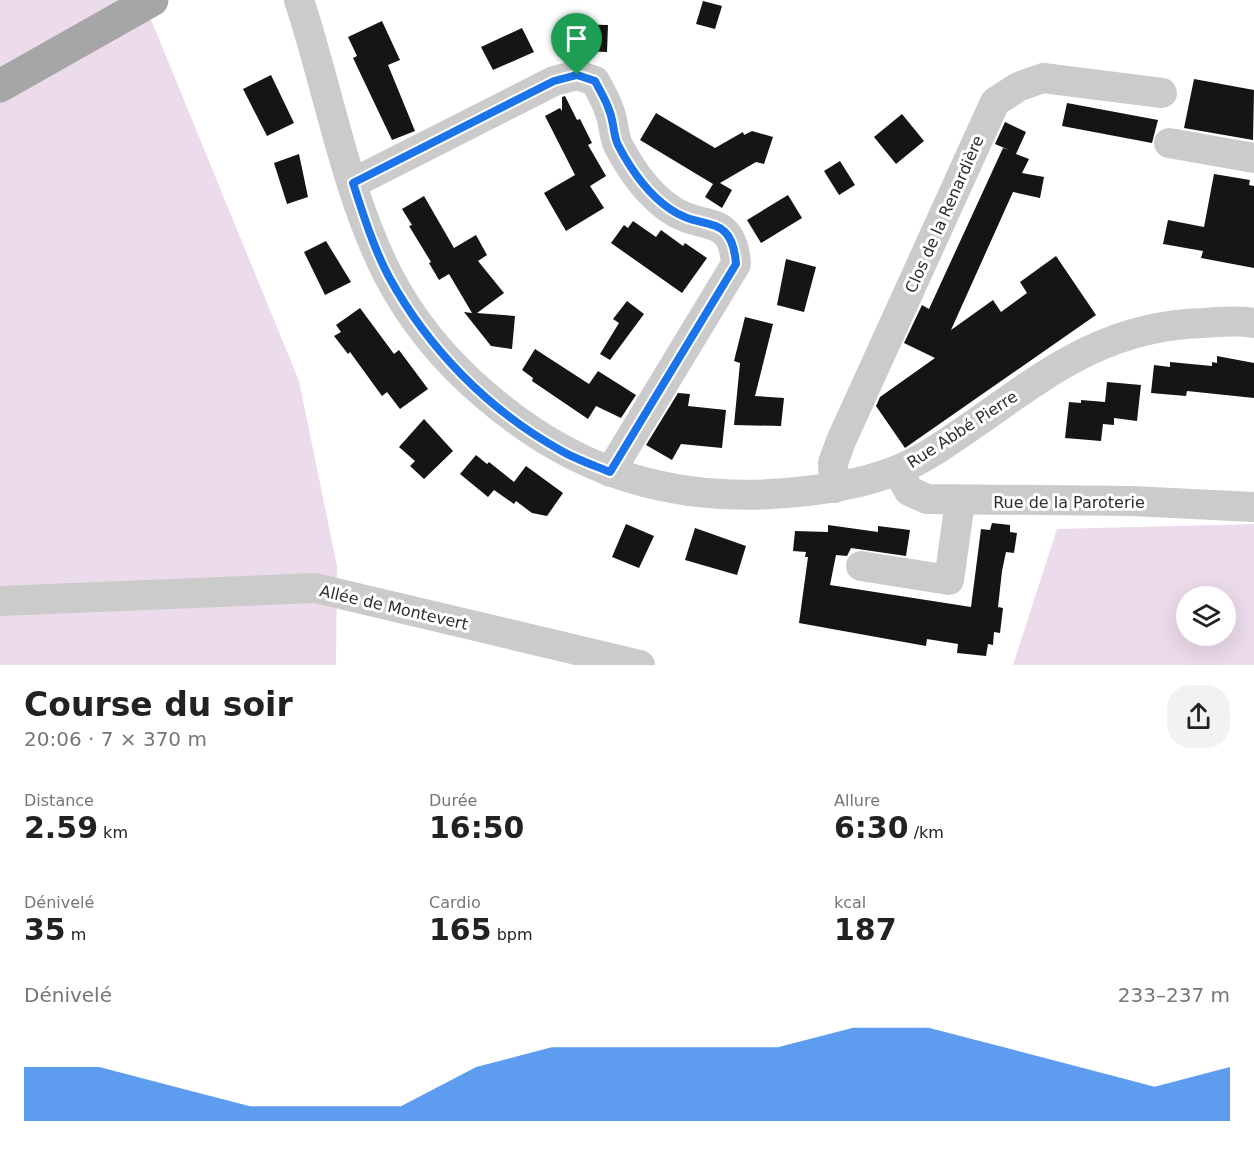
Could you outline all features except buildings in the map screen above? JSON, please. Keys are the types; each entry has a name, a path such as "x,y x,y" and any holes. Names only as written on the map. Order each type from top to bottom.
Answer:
{"main road":[{"path":"0,86 152,0"}],"street":[{"name":"Rue Abbé Pierre","path":"299,0 353,183 388,275 420,328 465,378 510,417 560,450 610,472 661,486 717,495 769,495 834,488 898,471 929,454 1069,358 1122,336 1188,323 1254,323"},
{"name":"Rue Abbé Pierre","path":"317,65 323,0"},
{"path":"353,183 554,81 577,75 595,81 609,110 617,144 647,188 670,210 688,218 719,226 734,243 736,264 610,472"},
{"name":"Clos de la Renardière","path":"834,488 833,463 841,441 995,102 1018,87 1043,78 1162,93"},
{"path":"1169,143 1254,158"},
{"name":"Rue de la Paroterie","path":"898,471 909,491 927,500 960,502 1132,501 1254,507"},
{"path":"861,566 949,580 960,502"},
{"name":"Allée de Montevert","path":"0,601 315,588 640,665"}],"shaded area":[{"path":"0,0 143,0 299,381 337,566 336,665 0,665"},
{"path":"1254,524 1254,665 1013,665 1057,529"}],"route":[{"path":"577,75 595,81 609,110 617,144 647,188 670,210 688,218 719,226 734,243 736,264 610,472 560,450 510,417 465,378 420,328 388,275 353,183 554,81 577,75"}]}
